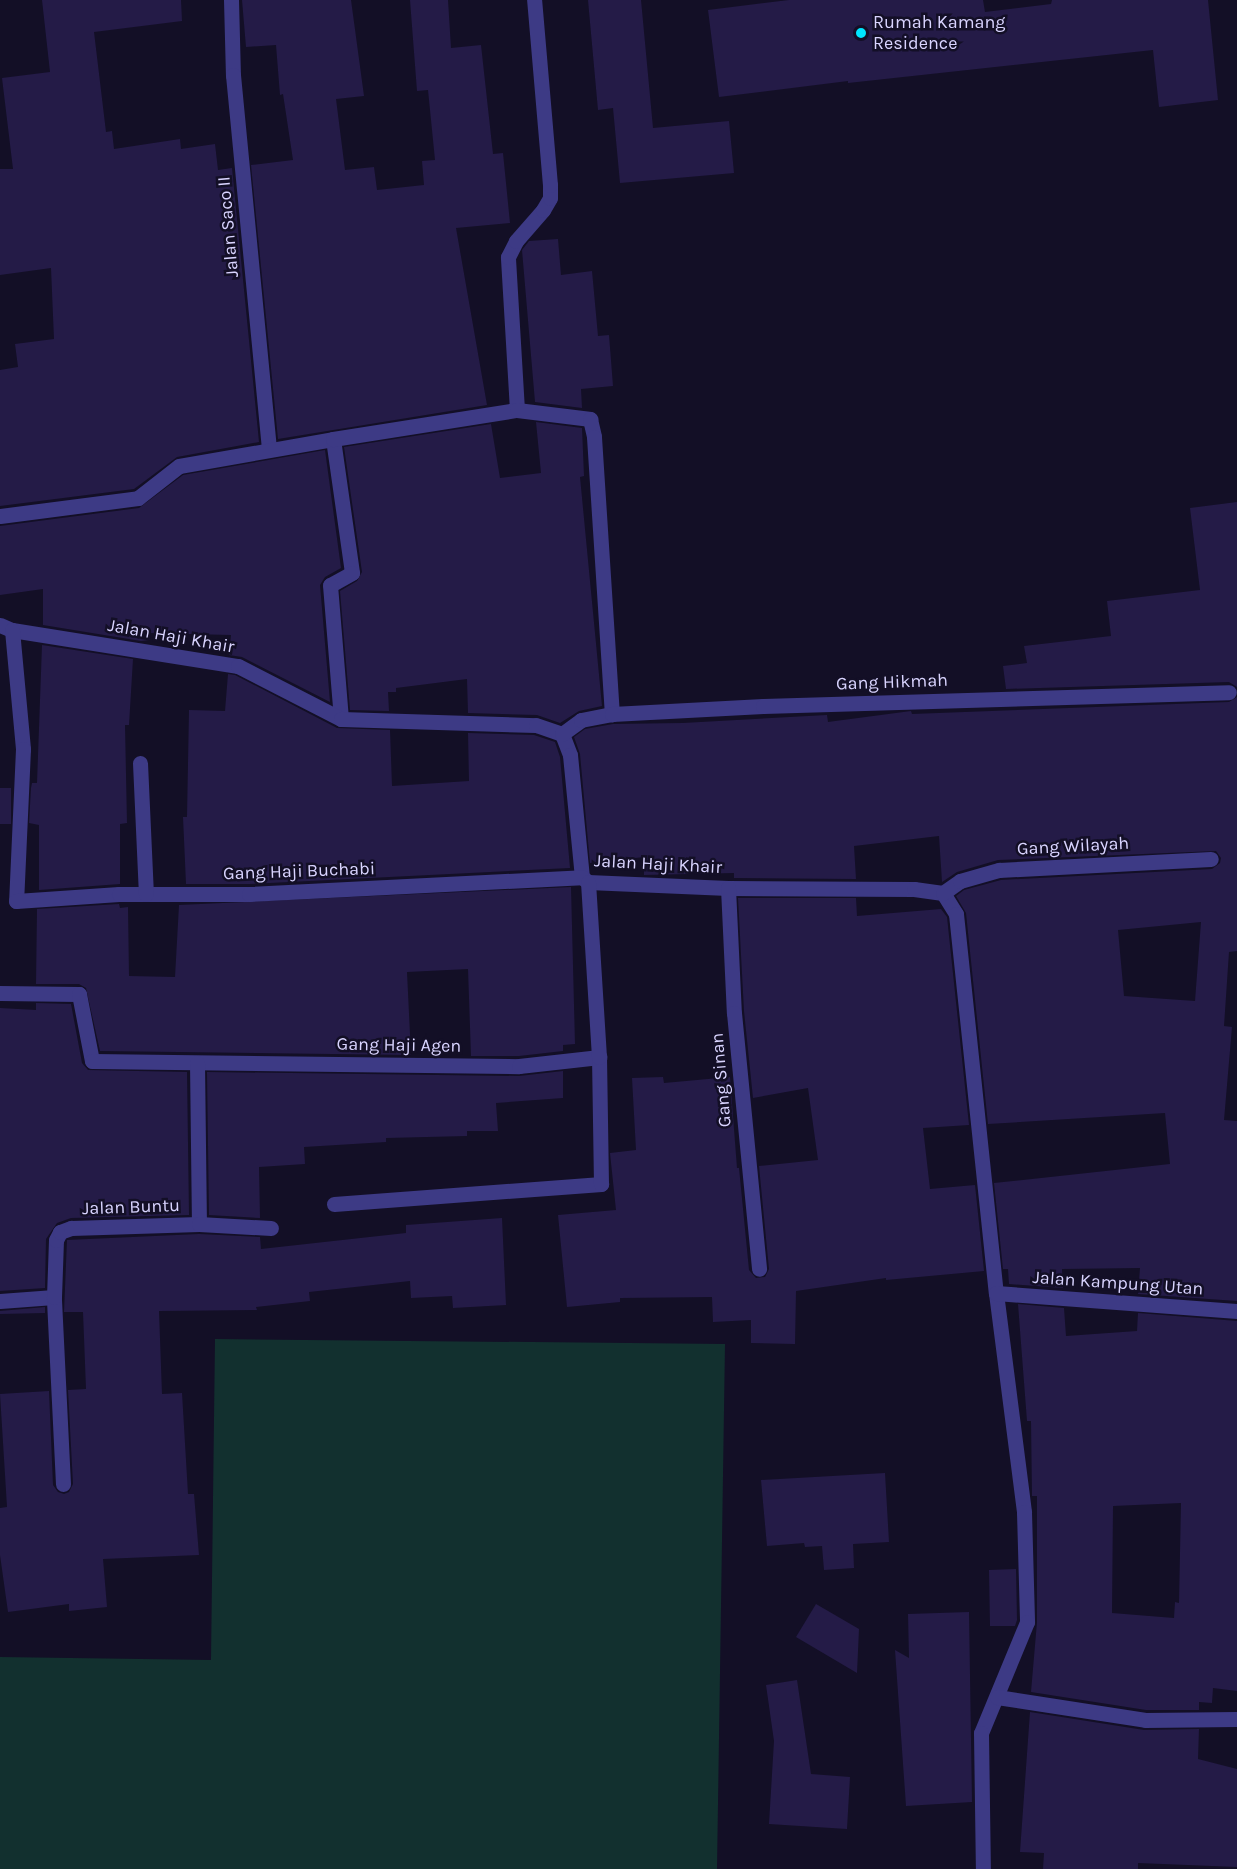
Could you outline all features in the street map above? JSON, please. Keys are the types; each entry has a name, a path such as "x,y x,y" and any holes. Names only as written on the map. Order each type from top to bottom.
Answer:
{"street":[{"name":"Jalan Saco II","path":"231,0 233,75 269,449"},
{"path":"517,410 508,257 516,241 543,210 550,198 534,0"},
{"path":"0,516 138,498 179,466 269,449 517,410 590,419 594,437 612,714"},
{"path":"333,439 352,573 330,585 340,719"},
{"name":"Jalan Haji Khair","path":"6,627 238,666 340,719 536,725 562,734 570,755 585,879 728,888 914,889 943,892"},
{"name":"Gang Haji Buchabi","path":"6,627 23,749 16,901 146,894 249,894 585,879"},
{"name":"Gang Hikmah","path":"562,734 581,720 612,714 763,706 1229,692"},
{"path":"140,763 146,894"},
{"name":"Gang Wilayah","path":"943,892 960,880 999,870 1211,859"},
{"path":"334,1204 601,1184 599,1057 585,879"},
{"name":"Gang Sinan","path":"728,888 734,1013 759,1269"},
{"path":"943,892 956,914 996,1293 1024,1512 1027,1622 981,1733 983,1869"},
{"name":"Gang Haji Agen","path":"0,993 79,994 92,1061 519,1066 599,1057"},
{"path":"197,1063 199,1224"},
{"name":"Jalan Buntu","path":"54,1297 56,1240 60,1232 71,1228 199,1224 271,1228"},
{"name":"Jalan Kampung Utan","path":"996,1293 1237,1311"},
{"path":"0,1301 54,1297 63,1484"},
{"path":"996,1697 1145,1720 1237,1719"}],"green space":[{"path":"215,1339 725,1344 717,1869 0,1869 0,1657 211,1660"}],"building":[{"path":"42,0 181,0 182,21 94,32 106,132 112,131 114,149 180,139 181,149 215,144 218,170 232,168 259,442 177,457 134,489 0,506 0,370 18,367 15,344 54,339 51,268 0,275 0,169 13,169 2,78 50,72"},
{"path":"242,0 351,0 364,96 336,99 345,170 374,167 377,190 424,185 422,161 435,160 428,90 417,91 410,0 448,0 451,48 481,45 493,154 503,153 510,223 456,228 487,405 278,439 251,165 293,160 283,94 280,95 276,45 246,47"},
{"path":"588,0 641,0 653,128 729,121 734,173 620,183 613,108 598,110"},
{"path":"789,0 983,0 985,12 1051,4 1052,0 1208,0 1218,100 1159,107 1153,50 848,83 848,81 719,97 708,10"},
{"path":"558,239 561,275 592,271 598,336 609,335 613,386 581,389 582,408 535,402 522,250 529,241"},
{"path":"536,422 582,428 584,476 580,477 602,706 579,711 560,723 537,715 468,713 467,679 396,688 396,692 388,692 389,711 350,710 340,591 357,581 362,572 344,447 491,424 500,478 541,473"},
{"path":"325,450 341,568 325,577 320,585 330,702 242,657 229,655 231,635 150,633 150,640 141,641 43,625 43,589 0,595 0,526 139,508 183,475"},
{"path":"1237,502 1237,687 1229,682 1006,689 1003,666 1027,663 1024,646 1111,636 1107,601 1200,590 1190,508"},
{"path":"42,645 133,659 129,725 125,725 127,823 120,824 120,884 39,890 39,825 29,823 32,783 37,783"},
{"path":"228,674 235,675 337,728 390,730 392,786 469,781 468,733 534,735 555,742 560,757 570,868 249,884 186,884 183,817 187,817 189,710 225,711"},
{"path":"1237,697 1237,951 1229,952 1224,1026 1232,1027 1224,1120 1237,1121 1237,1301 1138,1294 1140,1268 1062,1269 1063,1288 1009,1284 1008,1269 1003,1269 994,1183 1170,1164 1165,1113 988,1124 966,913 956,896 964,890 1001,880 1212,869 1220,863 1221,858 1216,851 998,860 957,872 942,882 939,836 854,846 856,879 734,878 734,873 644,875 644,857 590,863 580,754 574,737 585,729 613,724 683,723 827,715 828,722 911,711 912,714 1229,702","holes":["1201,922 1195,1001 1124,996 1118,930"]},
{"path":"0,788 11,788 11,824 0,824"},
{"path":"571,887 575,1044 563,1045 563,1051 519,1056 471,1056 468,969 407,972 411,1055 100,1051 86,988 79,984 36,984 37,909 119,904 120,908 128,907 129,976 175,977 179,905"},
{"path":"738,898 856,898 857,916 941,909 947,917 969,1125 923,1128 930,1189 975,1185 984,1271 886,1280 886,1278 796,1291 795,1344 751,1343 751,1320 713,1322 712,1297 620,1298 620,1302 567,1307 558,1215 616,1210 610,1153 636,1150 632,1078 663,1077 664,1083 730,1077 737,1168 739,1168 749,1270 756,1278 765,1277 769,1269 759,1166 818,1160 808,1088 753,1098 744,1011"},
{"path":"36,1003 71,1004 82,1063 88,1070 187,1072 189,1215 71,1218 57,1223 46,1239 45,1288 0,1291 0,1008 36,1010"},
{"path":"563,1071 563,1098 496,1103 498,1131 467,1131 467,1136 386,1138 386,1142 304,1147 305,1164 259,1167 260,1218 209,1215 207,1072 519,1076"},
{"path":"502,1218 506,1305 453,1308 452,1296 411,1298 410,1281 309,1292 310,1301 256,1307 257,1310 159,1311 162,1394 182,1393 188,1494 194,1494 199,1555 103,1559 107,1607 69,1611 69,1604 8,1612 0,1555 0,1508 7,1507 0,1394 49,1391 53,1485 58,1492 64,1494 69,1492 73,1484 68,1390 86,1389 83,1312 64,1312 67,1240 199,1234 260,1237 261,1249 406,1233 406,1225"},
{"path":"1018,1304 1064,1308 1066,1336 1137,1331 1138,1313 1237,1321 1237,1691 1213,1688 1212,1703 1199,1702 1199,1710 1146,1710 1031,1692 1037,1622 1037,1496 1032,1496 1031,1421 1027,1421","holes":["1181,1503 1179,1603 1175,1602 1174,1618 1112,1613 1113,1506"]},
{"path":"45,1307 45,1313 0,1314 0,1311"},
{"path":"885,1473 889,1542 853,1544 854,1568 824,1570 822,1546 805,1547 804,1543 767,1546 761,1480"},
{"path":"1016,1569 1017,1620 1015,1626 990,1626 989,1570"},
{"path":"816,1604 859,1629 857,1673 796,1637"},
{"path":"969,1612 972,1802 906,1806 895,1650 909,1658 908,1614"},
{"path":"797,1680 811,1774 850,1777 847,1829 769,1824 774,1741 766,1685"},
{"path":"1030,1712 1144,1730 1199,1729 1198,1759 1237,1769 1237,1867 1138,1863 1138,1869 1043,1869 1044,1853 1020,1852"}],"place":[{"name":"Rumah Kamang Residence","path":"861,33"}]}
